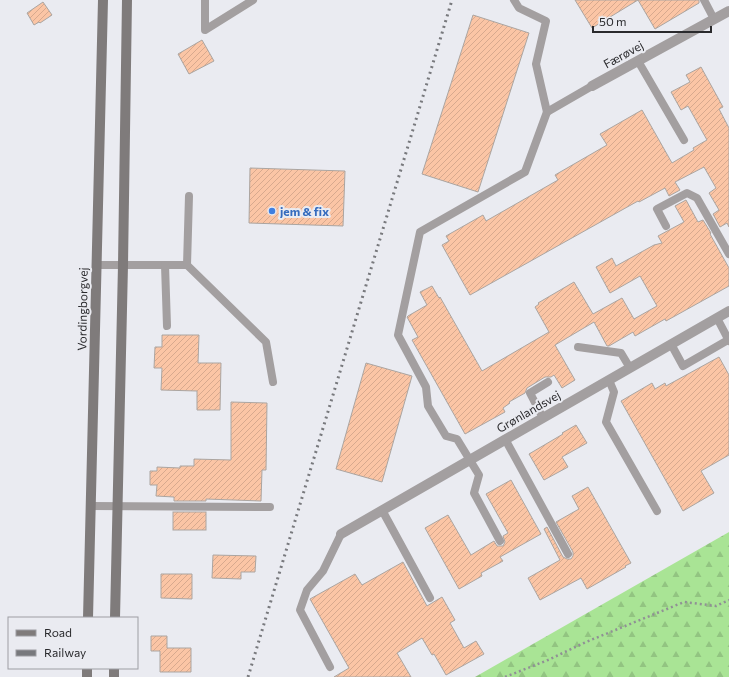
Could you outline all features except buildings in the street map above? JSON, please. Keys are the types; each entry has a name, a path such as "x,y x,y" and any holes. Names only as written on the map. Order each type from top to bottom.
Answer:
{"main road":[{"name":"Vordingborgvej","path":"88,617 102,0"},
{"path":"115,617 127,0"}],"street":[{"name":"Færøvej","path":"592,86 729,11"},
{"name":"Grønlandsvej","path":"341,534 729,312"}],"lane":[{"path":"205,0 205,30 254,0"},
{"path":"500,542 474,493 479,475 457,439 446,436 428,406 426,387 398,335 420,232 525,172 547,112 536,64 546,21 519,8 514,0"},
{"path":"704,0 714,19"},
{"path":"638,61 684,140"},
{"path":"547,112 592,86"},
{"path":"666,226 657,209 687,193 697,198 729,254"},
{"path":"187,265 189,196"},
{"path":"96,265 187,265 266,342 273,382"},
{"path":"165,265 167,326"},
{"path":"671,344 683,366 729,341 717,318"},
{"path":"578,347 621,353 630,368"},
{"path":"609,380 614,392 606,422 657,511"},
{"path":"543,418 530,393 548,382"},
{"path":"506,439 568,554"},
{"path":"91,506 270,507"},
{"path":"382,510 430,598"},
{"path":"330,667 300,610 307,590 323,571 341,534"}],"path":[{"path":"505,677 684,602 716,606 729,600"}],"green space":[{"path":"729,532 729,677 475,677"}],"railway":[{"path":"248,677 452,0"}],"place":[{"name":"jem & fix","path":"272,211"}]}
